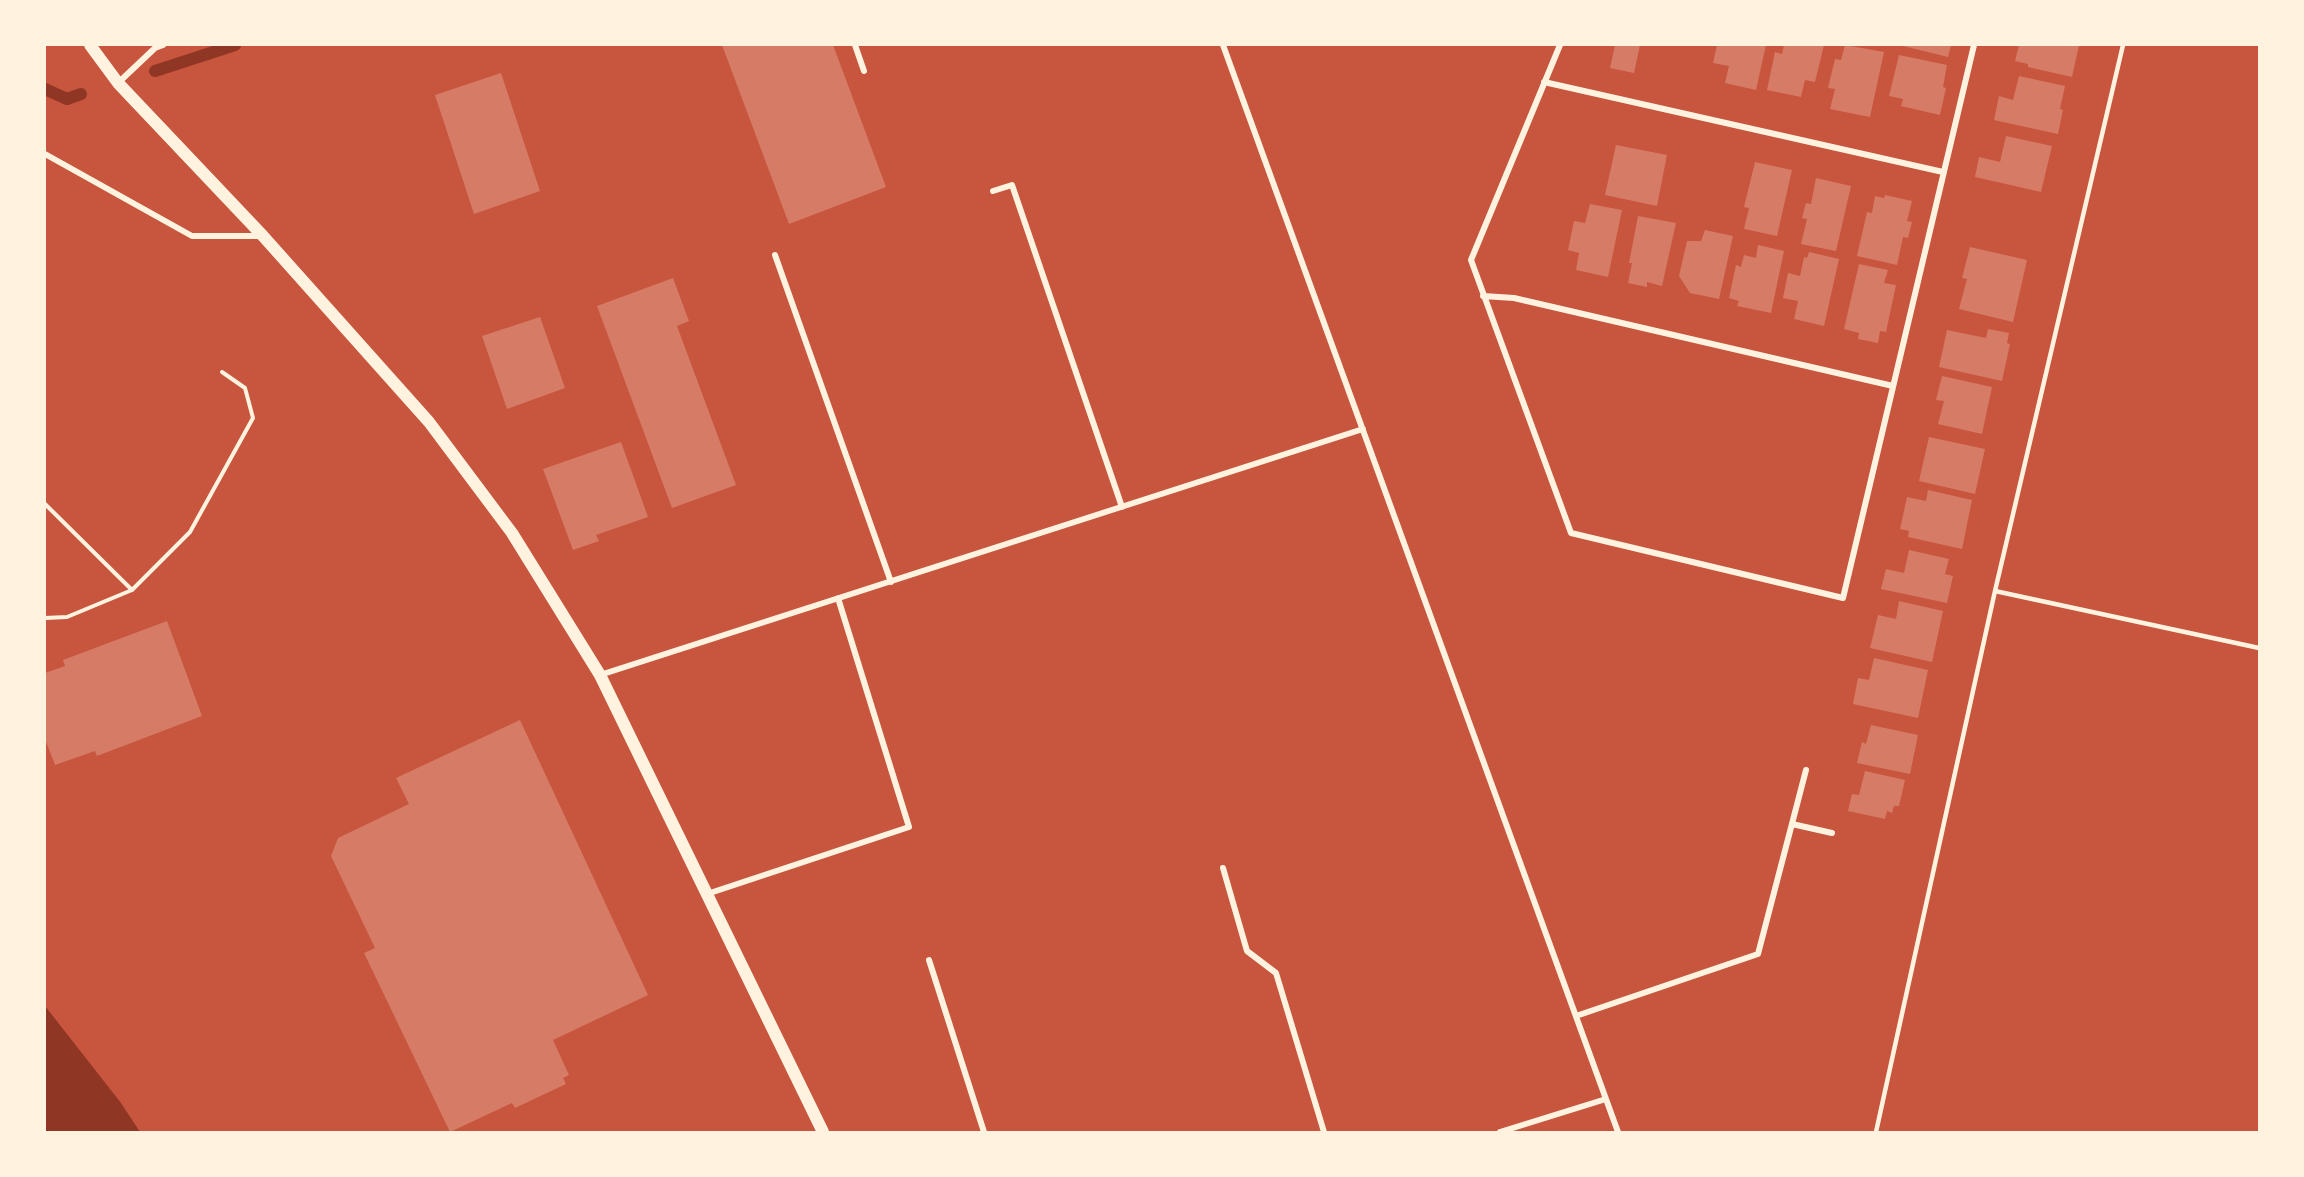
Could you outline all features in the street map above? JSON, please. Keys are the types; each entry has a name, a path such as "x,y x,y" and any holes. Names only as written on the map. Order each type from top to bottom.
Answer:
{"main road":[{"path":"90,45 118,83 263,236 429,422 512,533 600,675 823,1132"}],"street":[{"path":"118,83 155,48 164,45"},
{"path":"855,45 864,71"},
{"path":"1222,45 1618,1132"},
{"path":"1560,45 1471,260 1570,533 1843,598 1974,45"},
{"path":"1544,82 1943,172"},
{"path":"45,154 192,236 263,236"},
{"path":"993,191 1012,185 1122,507"},
{"path":"775,255 891,582"},
{"path":"1483,296 1514,298 1893,386"},
{"path":"600,675 1363,429"},
{"path":"706,894 909,827 838,598"},
{"path":"1576,1016 1758,954 1806,770"},
{"path":"1792,824 1833,833"},
{"path":"1223,868 1247,951 1276,973 1324,1132"},
{"path":"929,960 984,1132"},
{"path":"1500,1132 1606,1099"}],"lane":[{"path":"1876,1132 1995,591 2123,45"},
{"path":"1995,591 2259,648"}],"path":[{"path":"45,618 67,617 132,590 190,532 253,418 245,388 222,372"},
{"path":"45,504 132,590"}],"shaded area":[{"path":"45,1006 121,1103 140,1132 45,1132"}],"building":[{"path":"722,45 833,45 886,187 789,224"},
{"path":"1615,45 1640,45 1634,73 1610,68"},
{"path":"1717,45 1766,45 1756,90 1725,83 1729,66 1713,63"},
{"path":"1784,45 1824,45 1815,82 1805,80 1801,97 1767,90 1775,52 1782,54"},
{"path":"1845,45 1884,52 1870,117 1830,109 1835,89 1828,88 1835,59 1841,60"},
{"path":"1899,45 1951,45 1948,57"},
{"path":"2019,45 2079,45 2072,77 2028,67 2028,64 2015,61"},
{"path":"1899,55 1947,65 1943,87 1946,88 1940,115 1901,106 1903,99 1889,96"},
{"path":"501,73 540,191 474,214 435,95"},
{"path":"2019,76 2065,86 2058,134 1994,120 1999,96 2013,100"},
{"path":"2006,136 2052,146 2041,192 1975,177 1979,157 2000,162"},
{"path":"1616,145 1667,155 1657,206 1605,195"},
{"path":"1755,162 1792,170 1777,236 1744,229 1749,208 1744,207"},
{"path":"1816,178 1851,186 1836,251 1801,244 1807,219 1802,218 1806,203 1811,204"},
{"path":"1885,195 1912,201 1907,221 1912,222 1908,238 1903,237 1897,265 1857,256 1867,212 1872,213 1875,196 1884,198"},
{"path":"1590,204 1622,210 1608,277 1576,270 1579,253 1568,250 1574,221 1585,223"},
{"path":"1638,216 1676,223 1662,286 1647,282 1647,287 1628,283 1632,263 1629,263"},
{"path":"1705,230 1733,236 1719,299 1690,293 1679,276 1687,241 1701,241"},
{"path":"1758,245 1784,251 1771,313 1737,306 1739,301 1729,298 1736,265 1741,267 1744,255 1756,258"},
{"path":"1970,247 2027,260 2013,322 1959,309 1967,279 1962,278"},
{"path":"1809,252 1839,259 1824,326 1794,319 1798,301 1783,298 1788,273 1800,276 1804,257 1807,258"},
{"path":"1859,264 1888,270 1884,283 1896,285 1886,332 1880,331 1878,343 1858,339 1859,333 1844,329"},
{"path":"673,278 689,321 677,326 736,485 672,508 597,306"},
{"path":"540,317 565,388 507,409 482,336"},
{"path":"1988,329 2009,333 2007,343 2010,344 2002,381 1939,367 1947,330 1986,338"},
{"path":"1942,376 1992,387 1982,434 1938,424 1944,401 1936,400"},
{"path":"1929,437 1985,449 1975,494 1919,481"},
{"path":"621,442 648,517 596,535 599,541 573,550 543,469"},
{"path":"1928,490 1972,500 1962,549 1908,537 1909,531 1900,529 1907,497 1926,501"},
{"path":"1909,550 1949,559 1945,574 1953,576 1947,603 1881,589 1886,569 1904,573"},
{"path":"1899,601 1943,611 1932,662 1870,648 1878,615 1896,619"},
{"path":"167,621 202,716 97,756 95,751 55,765 45,739 45,673 65,666 63,660"},
{"path":"1874,658 1928,670 1918,718 1853,704 1858,678 1869,680"},
{"path":"520,720 648,995 553,1040 569,1075 563,1078 566,1084 515,1108 512,1103 450,1132 364,953 375,948 331,856 338,838 409,804 396,778"},
{"path":"1871,725 1918,735 1910,774 1857,763 1862,742 1866,744"},
{"path":"1865,771 1905,780 1899,806 1894,806 1892,813 1887,811 1885,819 1848,811 1852,794 1859,795"}],"waterway":[{"path":"155,71 235,45"},
{"path":"45,89 67,99 81,94"}]}
